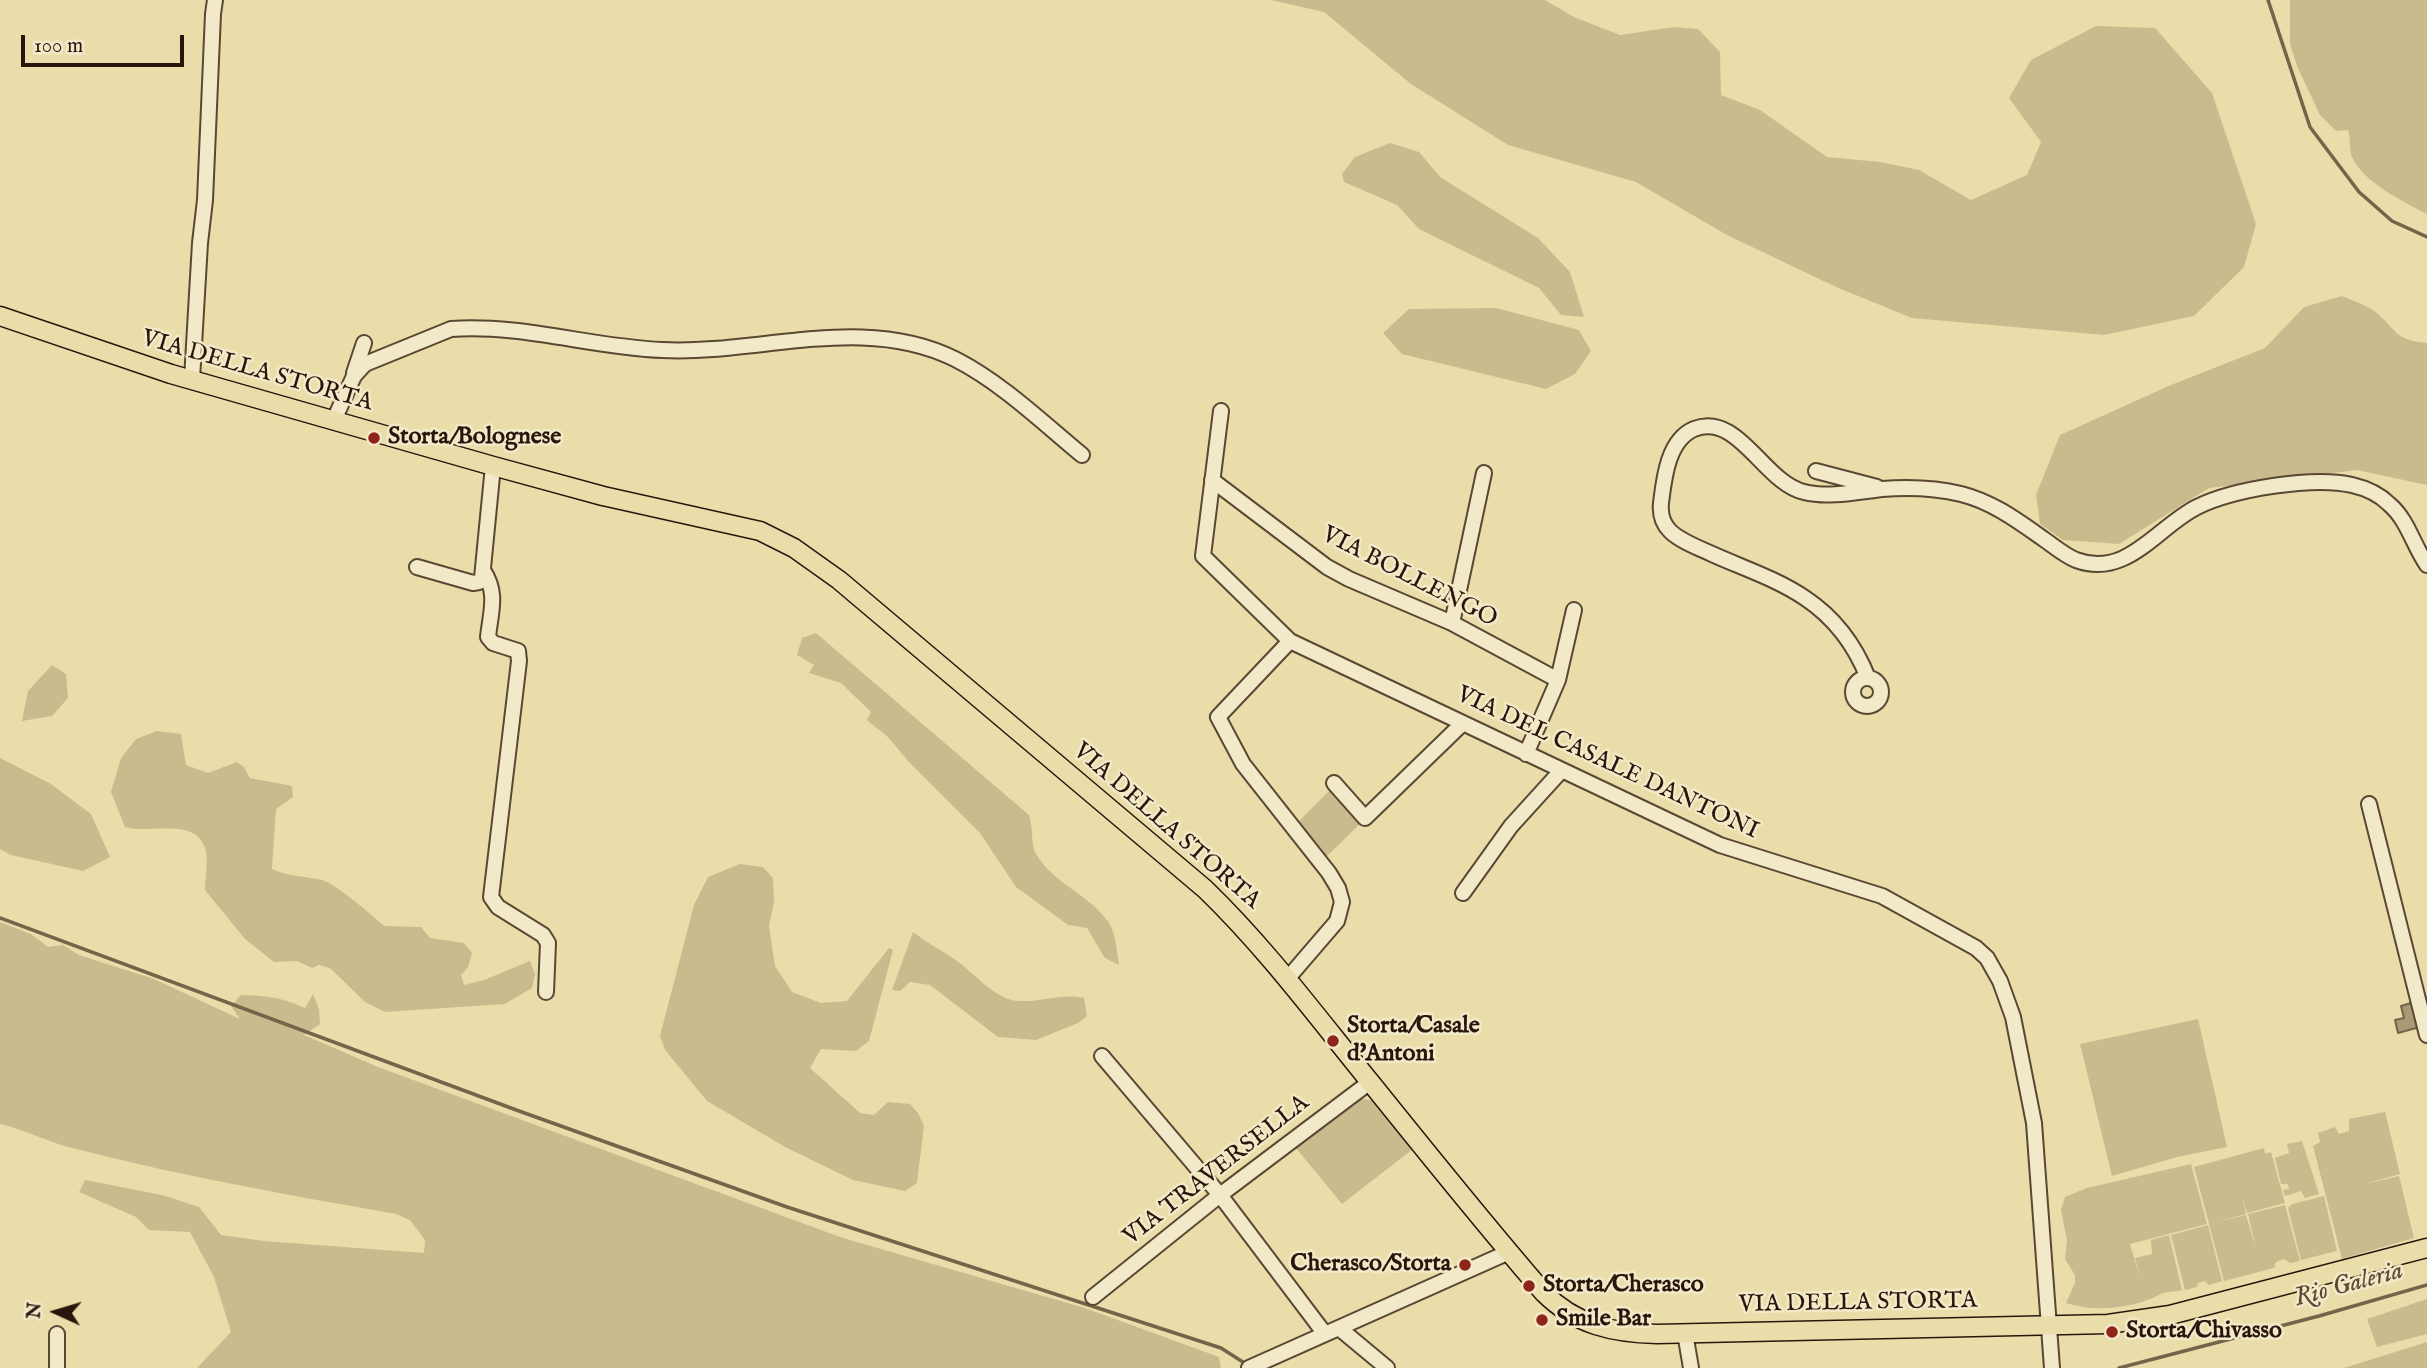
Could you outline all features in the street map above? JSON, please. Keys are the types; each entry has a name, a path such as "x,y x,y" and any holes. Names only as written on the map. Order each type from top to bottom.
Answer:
{"main road":[{"name":"VIA DELLA STORTA","path":"0,316 116,357 191,379 603,496 760,531 794,548 839,580 1171,859 1239,922 1288,978 1509,1252 1556,1305 1586,1323 1626,1333 2108,1324 2170,1315 2427,1248"}],"street":[{"path":"191,379 205,200 215,0"},
{"path":"197,190 200,243"},
{"path":"334,420 357,371 372,359 451,329 550,334 610,346 667,351 844,337 891,339 940,352 983,375 1082,455"},
{"path":"352,381 364,343"},
{"path":"1212,480 1222,411"},
{"path":"1868,678 1847,637 1823,612 1781,584 1705,551 1673,533 1663,521 1661,505 1674,447 1689,432 1706,426 1730,432 1782,482 1800,492 1824,494 1885,489 1946,491 1977,498 2006,513 2073,558 2103,564 2133,555 2176,519 2215,500 2257,489 2342,483 2374,493 2396,510 2427,565"},
{"path":"416,567 473,583 479,582 483,569 493,466"},
{"path":"1815,471 1885,489"},
{"path":"1452,623 1484,473"},
{"name":"VIA BOLLENGO","path":"1212,480 1327,567 1452,623 1559,680"},
{"name":"VIA DEL CASALE DANTONI","path":"1212,480 1203,556 1290,641 1720,845 1882,896 1976,948 1987,958 2000,981 2013,1017 2030,1096 2037,1147 2052,1368"},
{"path":"483,569 491,583 492,595 488,637 493,643 518,651 519,661 491,897 498,907 544,936 548,943 545,992"},
{"path":"1526,754 1559,680 1574,610"},
{"path":"1288,978 1337,921 1341,896 1329,873 1243,764 1219,717 1290,641"},
{"path":"1334,783 1365,818 1463,723"},
{"path":"1463,893 1511,826 1561,771"},
{"path":"2369,804 2427,1035"},
{"path":"1102,1056 1332,1331 1387,1368"},
{"name":"VIA TRAVERSELLA","path":"1093,1297 1220,1195 1370,1082"},
{"path":"1253,1366 1509,1252"},
{"path":"1685,1332 1691,1368"},
{"path":"57,1368 58,1334"}],"shaded area":[{"path":"1271,0 1545,0 1574,17 1620,35 1674,27 1698,29 1720,52 1721,95 1760,110 1827,157 1880,162 1919,170 1971,200 2027,175 2041,142 2009,98 2031,60 2096,26 2155,28 2212,93 2256,224 2244,267 2194,316 2104,335 1912,318 1836,287 1727,235 1636,182 1508,145 1411,84 1324,12"},
{"path":"2290,0 2427,0 2427,214 2407,204 2365,175 2352,157 2348,130 2336,131 2320,115 2297,66 2290,44"},
{"path":"1390,143 1419,152 1440,177 1538,238 1570,272 1584,317 1561,315 1539,288 1419,229 1397,205 1344,182 1342,174 1355,157"},
{"path":"2342,296 2373,310 2402,337 2427,343 2427,485 2357,470 2209,488 2119,544 2063,540 2040,524 2036,495 2060,435 2171,385 2265,348 2304,307"},
{"path":"1496,308 1579,330 1591,351 1575,374 1546,389 1402,354 1383,333 1409,309"},
{"path":"816,633 1029,815 1035,852 1051,872 1092,904 1109,923 1115,938 1119,965 1105,958 1087,928 1068,925 1016,887 980,833 908,761 889,738 867,720 871,712 841,683 809,673 814,665 797,655 802,638"},
{"path":"52,665 66,674 68,698 52,716 22,721 28,691"},
{"path":"157,731 181,734 186,765 208,773 237,762 244,767 250,778 292,786 293,797 276,809 272,869 328,882 384,926 421,927 430,938 464,943 472,953 468,967 461,975 464,985 484,980 530,961 535,974 532,988 505,1004 385,1012 365,1002 330,968 319,965 312,968 297,961 274,962 245,939 205,890 207,856 201,840 193,833 172,828 125,827 111,792 121,758 136,739"},
{"path":"0,758 51,784 91,814 110,857 83,871 11,855 0,849"},
{"path":"1332,788 1362,822 1324,859 1297,823"},
{"path":"740,864 763,867 773,878 774,902 769,926 775,966 792,992 821,1003 847,1001 889,948 893,950 869,1041 856,1051 821,1049 810,1068 860,1113 874,1115 888,1102 910,1104 918,1113 924,1126 917,1183 905,1191 853,1180 787,1148 707,1101 665,1050 660,1036 694,905 708,877"},
{"path":"0,922 31,934 48,947 63,945 79,955 154,979 240,1019 231,1006 241,995 274,998 305,1008 313,994 319,1009 320,1024 304,1035 378,1067 843,1238 1085,1308 1219,1357 1221,1368 197,1368 231,1332 214,1277 190,1232 149,1230 136,1217 79,1192 85,1180 162,1195 199,1207 221,1235 264,1241 424,1253 425,1240 410,1220 396,1214 156,1168 66,1146 0,1124"},
{"path":"913,932 953,958 1002,996 1020,1001 1068,996 1084,998 1087,1016 1078,1023 1036,1040 998,1037 930,985 910,982 900,991 892,990"},
{"path":"2414,1002 2420,1027 2398,1033 2395,1020 2404,1018 2401,1006"},
{"path":"2198,1019 2227,1147 2177,1157 2112,1176 2080,1044"},
{"path":"1357,1100 1374,1100 1413,1149 1342,1204 1296,1148"},
{"path":"2385,1112 2400,1174 2362,1185 2399,1176 2414,1238 2342,1259 2313,1146 2320,1142 2318,1133 2335,1127 2339,1134 2349,1131 2349,1119"},
{"path":"2302,1141 2319,1194 2305,1198 2301,1191 2285,1196 2283,1190 2289,1189 2288,1184 2281,1184 2275,1158 2289,1153 2287,1144"},
{"path":"2264,1148 2265,1154 2271,1152 2285,1203 2247,1213 2242,1197 2246,1214 2217,1222 2246,1215 2256,1249 2248,1214 2285,1205 2300,1261 2290,1263 2284,1259 2276,1262 2274,1268 2224,1281 2194,1167"},
{"path":"2191,1164 2207,1224 2130,1244 2140,1278 2135,1258 2152,1254 2151,1240 2169,1235 2182,1290 2115,1308 2089,1308 2066,1303 2075,1283 2075,1275 2065,1259 2067,1240 2061,1210 2065,1197 2087,1188"},
{"path":"2324,1196 2337,1251 2301,1260 2288,1208 2292,1204"},
{"path":"2208,1225 2222,1281 2209,1285 2205,1281 2198,1283 2197,1287 2185,1290 2171,1235"},
{"path":"2427,1299 2427,1334 2377,1347 2367,1319"},
{"path":"2427,1342 2427,1368 2344,1368"}],"waterway":[{"path":"2268,0 2310,127 2359,192 2392,221 2427,237"},
{"path":"0,918 519,1111 787,1207 1221,1348 1246,1364"},
{"name":"Rio Galeria","path":"2119,1368 2427,1285"}],"place":[{"name":"Storta/Bolognese","path":"374,438"},
{"name":"Storta/Casale d'Antoni","path":"1333,1041"},
{"name":"Cherasco/Storta","path":"1465,1265"},
{"name":"Storta/Cherasco","path":"1529,1286"},
{"name":"Smile Bar","path":"1542,1320"},
{"name":"Storta/Chivasso","path":"2112,1332"}]}
